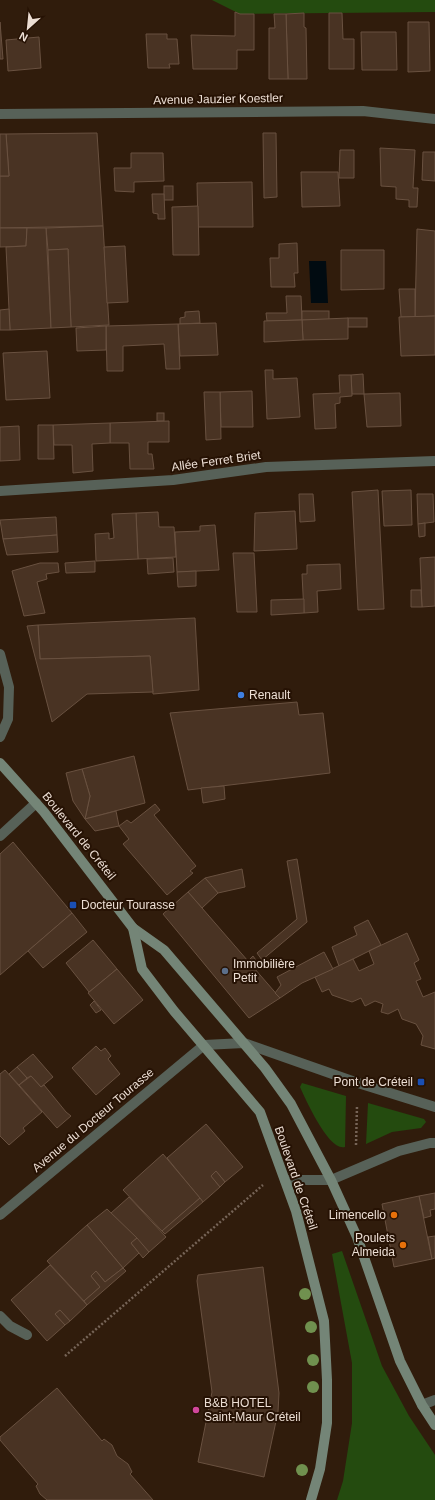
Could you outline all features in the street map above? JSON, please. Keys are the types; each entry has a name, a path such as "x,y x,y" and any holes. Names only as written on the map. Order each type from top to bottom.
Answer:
{"main road":[{"name":"Boulevard de Créteil","path":"0,763 36,803 133,928 164,950 244,1043 291,1104 331,1180 357,1237 400,1361 422,1405 435,1425"},
{"name":"Boulevard de Créteil","path":"133,928 142,969 174,1011 260,1112 296,1210 324,1321 327,1423 320,1469 311,1500"}],"street":[{"name":"Avenue Jauzier Koestler","path":"0,114 363,111 435,120"},
{"name":"Allée Ferret Briet","path":"0,491 173,480 266,467 435,461"},
{"path":"0,654 9,687 8,719 0,737"},
{"path":"0,836 36,803"},
{"path":"204,1045 244,1043 358,1083 435,1107"},
{"name":"Avenue du Docteur Tourasse","path":"0,1215 204,1045"},
{"path":"285,1180 331,1180 399,1151 435,1143"},
{"path":"0,1316 10,1326 27,1335"},
{"path":"422,1405 435,1400"}],"path":[{"path":"356,1145 357,1099"},
{"path":"65,1356 265,1183"}],"green space":[{"path":"212,0 435,0 435,12 240,14"},
{"path":"302,1083 346,1096 345,1147 339,1146 332,1142 325,1134 300,1087"},
{"path":"368,1103 424,1119 426,1122 421,1128 392,1132 366,1144"},
{"path":"342,1251 382,1366 409,1416 435,1455 435,1500 337,1500 343,1481 352,1423 352,1363 332,1254"}],"shaded area":[{"path":"309,261 326,261 328,303 311,303"}],"building":[{"path":"235,12 240,14 254,14 254,50 237,50 237,69 193,69 191,35 235,36"},
{"path":"304,13 304,27 306,28 307,79 288,79 286,14"},
{"path":"329,13 342,13 343,39 354,39 354,69 329,69"},
{"path":"274,14 286,14 288,79 269,79 269,28 275,28"},
{"path":"0,22 3,59 0,59"},
{"path":"408,22 429,22 430,71 408,72"},
{"path":"361,32 396,32 397,70 362,70"},
{"path":"146,34 167,34 167,39 177,39 179,64 169,64 170,68 148,68"},
{"path":"39,37 41,68 8,71 6,40"},
{"path":"97,133 103,226 0,228 0,176 9,176 6,134"},
{"path":"263,133 276,133 277,197 264,198"},
{"path":"0,134 6,134 9,176 0,176"},
{"path":"380,148 415,150 413,188 418,188 417,207 409,207 409,200 396,199 396,187 381,186"},
{"path":"340,150 354,150 354,178 339,178"},
{"path":"423,152 435,152 435,181 422,180"},
{"path":"131,153 163,153 164,181 134,182 134,192 115,191 114,168 131,168"},
{"path":"301,172 338,172 340,206 302,207"},
{"path":"252,182 253,227 198,227 197,183"},
{"path":"164,186 173,186 173,200 164,200"},
{"path":"152,194 164,194 165,219 158,219 158,214 153,213"},
{"path":"198,206 199,255 173,255 172,207"},
{"path":"103,226 109,325 71,327 68,249 48,250 46,228"},
{"path":"0,228 27,228 26,246 0,247"},
{"path":"27,228 46,228 51,328 10,330 6,247 26,246"},
{"path":"417,229 435,231 435,316 415,317"},
{"path":"297,243 298,273 294,273 295,287 271,287 270,258 279,258 279,244"},
{"path":"125,246 128,302 107,303 104,247"},
{"path":"68,249 71,327 51,328 48,250"},
{"path":"341,250 384,250 384,289 341,290"},
{"path":"399,289 415,289 415,317 401,317"},
{"path":"286,296 301,296 302,320 267,321 266,313 287,313"},
{"path":"9,309 10,330 0,330 0,310"},
{"path":"199,311 200,323 180,324 180,318 185,317 185,312"},
{"path":"302,311 329,311 329,320 302,320"},
{"path":"435,316 435,355 401,356 399,317"},
{"path":"348,318 367,318 367,327 348,327"},
{"path":"348,318 348,339 303,340 302,320"},
{"path":"302,320 303,340 264,342 264,321"},
{"path":"216,323 218,355 180,356 178,324"},
{"path":"178,324 180,369 166,369 164,344 123,346 123,371 107,371 106,326"},
{"path":"106,326 106,350 77,351 76,328"},
{"path":"47,351 50,398 6,400 3,353"},
{"path":"265,370 273,370 273,379 297,378 300,417 267,419"},
{"path":"363,374 364,394 352,394 351,375"},
{"path":"339,375 351,375 352,396 340,397 340,403 335,404 336,428 315,429 313,394 340,393"},
{"path":"252,391 253,427 221,427 220,392"},
{"path":"204,392 220,392 221,439 206,440"},
{"path":"400,393 401,426 367,427 364,394"},
{"path":"157,413 164,413 164,421 157,421"},
{"path":"169,421 169,442 148,442 148,454 152,454 154,469 130,469 129,443 110,443 110,423"},
{"path":"110,423 110,443 92,444 93,471 73,473 72,445 54,445 53,425"},
{"path":"38,425 53,425 54,459 38,459"},
{"path":"19,426 20,460 0,461 0,427"},
{"path":"378,490 384,609 358,610 352,492"},
{"path":"411,490 412,525 384,526 382,491"},
{"path":"299,494 313,494 315,521 300,522"},
{"path":"417,494 433,494 434,522 418,524"},
{"path":"295,511 297,549 254,551 255,513"},
{"path":"158,512 159,527 174,527 176,557 138,559 136,513"},
{"path":"136,513 138,559 96,561 95,534 109,533 109,539 114,538 112,514"},
{"path":"56,517 57,535 3,539 0,520"},
{"path":"425,523 425,536 419,537 418,524"},
{"path":"215,525 219,570 177,572 175,532 200,531 200,526"},
{"path":"57,535 58,552 7,555 3,539"},
{"path":"233,553 254,553 257,612 237,612"},
{"path":"435,557 435,606 422,607 420,558"},
{"path":"173,558 174,572 148,574 147,559"},
{"path":"95,561 95,572 66,573 65,563"},
{"path":"40,563 58,563 59,572 46,574 47,579 37,582 45,613 24,616 12,571"},
{"path":"340,564 341,589 317,591 318,612 304,613 302,574 307,574 307,565"},
{"path":"196,571 196,586 178,587 177,572"},
{"path":"411,590 421,590 422,607 411,607"},
{"path":"304,599 304,613 271,615 271,600"},
{"path":"195,618 199,690 153,694 150,656 40,659 38,625"},
{"path":"38,625 40,659 150,656 153,692 87,694 52,722 27,626"},
{"path":"297,702 299,715 323,713 330,773 188,790 170,713"},
{"path":"134,756 145,803 85,819 90,796 82,769"},
{"path":"82,769 90,796 85,819 73,801 66,773"},
{"path":"224,786 225,799 203,803 201,788"},
{"path":"155,804 160,810 154,815 196,866 190,871 193,873 167,895 123,844 129,839 119,826 127,820 131,823"},
{"path":"116,811 119,826 95,831 85,819"},
{"path":"13,842 72,913 0,975 0,854"},
{"path":"297,859 307,922 262,960 257,953 297,919 287,861"},
{"path":"242,869 245,887 218,893 205,878"},
{"path":"205,878 218,893 202,908 188,892"},
{"path":"188,892 280,998 249,1018 163,914"},
{"path":"72,913 87,932 43,968 28,951"},
{"path":"368,920 381,945 339,966 332,947 357,935 354,927"},
{"path":"407,933 419,960 414,963 421,979 416,981 423,997 435,992 435,1049 421,1045 423,1036 416,1024 402,1019 398,1009 388,1014 381,1012 383,1004 375,1001 365,1006 361,998 352,1002 332,995 329,989 322,992 315,977 353,959 359,971 374,964 369,951"},
{"path":"93,940 117,969 89,992 66,963"},
{"path":"324,952 333,969 302,983 280,998 275,993 281,985 277,977"},
{"path":"253,956 258,963 253,968 248,961"},
{"path":"117,969 143,1000 114,1024 88,993"},
{"path":"94,1001 101,1010 96,1013 90,1005"},
{"path":"96,1046 101,1051 105,1048 111,1056 108,1059 120,1074 96,1095 72,1068"},
{"path":"33,1054 53,1077 41,1087 31,1076 27,1078 17,1067"},
{"path":"17,1067 27,1078 19,1085 9,1074"},
{"path":"5,1070 42,1112 23,1128 25,1131 9,1145 0,1136 0,1074"},
{"path":"31,1076 41,1087 44,1085 71,1116 57,1128 19,1085"},
{"path":"206,1124 243,1167 225,1182 216,1171 211,1176 220,1187 203,1202 167,1158"},
{"path":"163,1154 200,1198 162,1231 123,1190"},
{"path":"216,1171 225,1182 220,1187 211,1176"},
{"path":"435,1193 435,1209 430,1210 431,1216 424,1218 419,1196"},
{"path":"419,1196 432,1259 394,1267 382,1204"},
{"path":"129,1197 166,1237 149,1252 111,1213"},
{"path":"200,1198 203,1202 165,1234 162,1231"},
{"path":"107,1209 137,1238 131,1243 139,1253 123,1268 87,1225"},
{"path":"87,1225 123,1268 105,1282 96,1271 91,1276 100,1287 84,1301 47,1261"},
{"path":"435,1236 435,1258 432,1259 428,1237"},
{"path":"137,1238 149,1252 143,1258 131,1243"},
{"path":"50,1265 87,1305 70,1321 60,1310 55,1314 65,1325 47,1341 11,1300"},
{"path":"263,1267 279,1393 278,1412 264,1477 198,1462 212,1392 197,1281 198,1275"},
{"path":"123,1268 126,1271 87,1305 84,1301 100,1287 91,1276 96,1271 105,1282"},
{"path":"60,1310 70,1321 65,1325 55,1314"},
{"path":"57,1388 102,1441 104,1439 112,1445 117,1456 128,1464 132,1472 130,1474 153,1500 47,1500 40,1494 36,1486 38,1484 0,1440 0,1437"}],"place":[{"name":"Renault","path":"241,695"},
{"name":"Docteur Tourasse","path":"73,905"},
{"name":"Immobilière Petit","path":"225,971"},
{"name":"Pont de Créteil","path":"421,1082"},
{"name":"Limencello","path":"394,1215"},
{"name":"Poulets Almeida","path":"403,1245"},
{"name":"B&B HOTEL Saint-Maur Créteil","path":"196,1410"}]}
